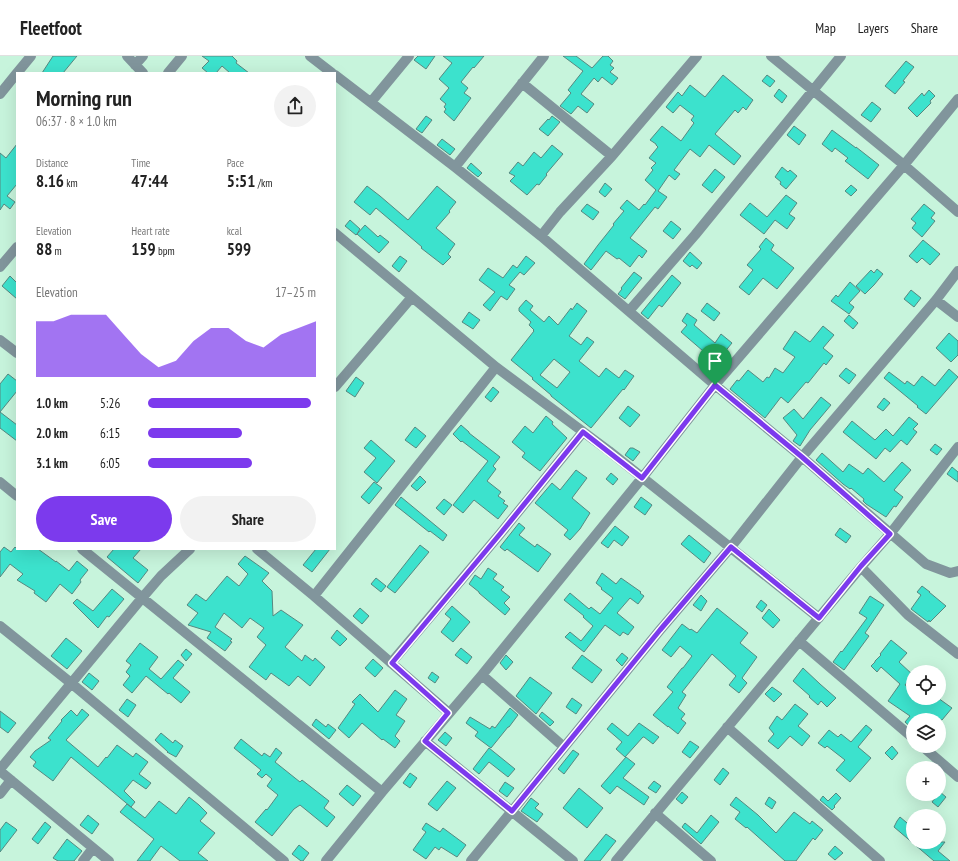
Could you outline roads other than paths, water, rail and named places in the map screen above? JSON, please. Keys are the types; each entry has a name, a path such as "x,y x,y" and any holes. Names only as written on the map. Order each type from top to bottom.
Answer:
{"street":[{"path":"18,72 31,56"},
{"path":"127,56 142,72"},
{"path":"135,65 143,56"},
{"path":"169,72 182,56"},
{"path":"310,56 331,72"},
{"path":"371,102 409,56"},
{"path":"454,167 544,56"},
{"path":"541,236 560,212 612,156 697,56"},
{"path":"771,56 904,165 958,212"},
{"path":"629,311 695,235 841,56"},
{"path":"0,94 16,74"},
{"path":"336,76 541,236 926,564 950,573 958,570"},
{"path":"522,83 612,156"},
{"path":"326,861 448,713 482,675 642,478 715,385 904,165 958,99"},
{"path":"336,234 496,367 583,432 731,547 819,618"},
{"path":"0,267 16,247"},
{"path":"470,861 660,630 731,547 802,457 936,300 958,272"},
{"path":"336,386 412,297"},
{"path":"936,300 958,317"},
{"path":"0,340 16,353"},
{"path":"314,596 496,367"},
{"path":"392,663 583,432"},
{"path":"616,861 861,566 890,534 958,448"},
{"path":"0,482 16,495"},
{"path":"83,550 382,792"},
{"path":"109,861 0,770 142,598 161,576 189,550"},
{"path":"258,550 314,596 448,713"},
{"path":"861,566 908,615 958,654"},
{"path":"0,626 71,683 284,861"},
{"path":"799,641 906,732"},
{"path":"482,675 564,747"},
{"path":"727,727 880,861"},
{"path":"425,741 573,861"},
{"path":"930,753 958,776"},
{"path":"0,794 11,780"},
{"path":"655,813 711,861"},
{"path":"83,861 93,848"}]}
